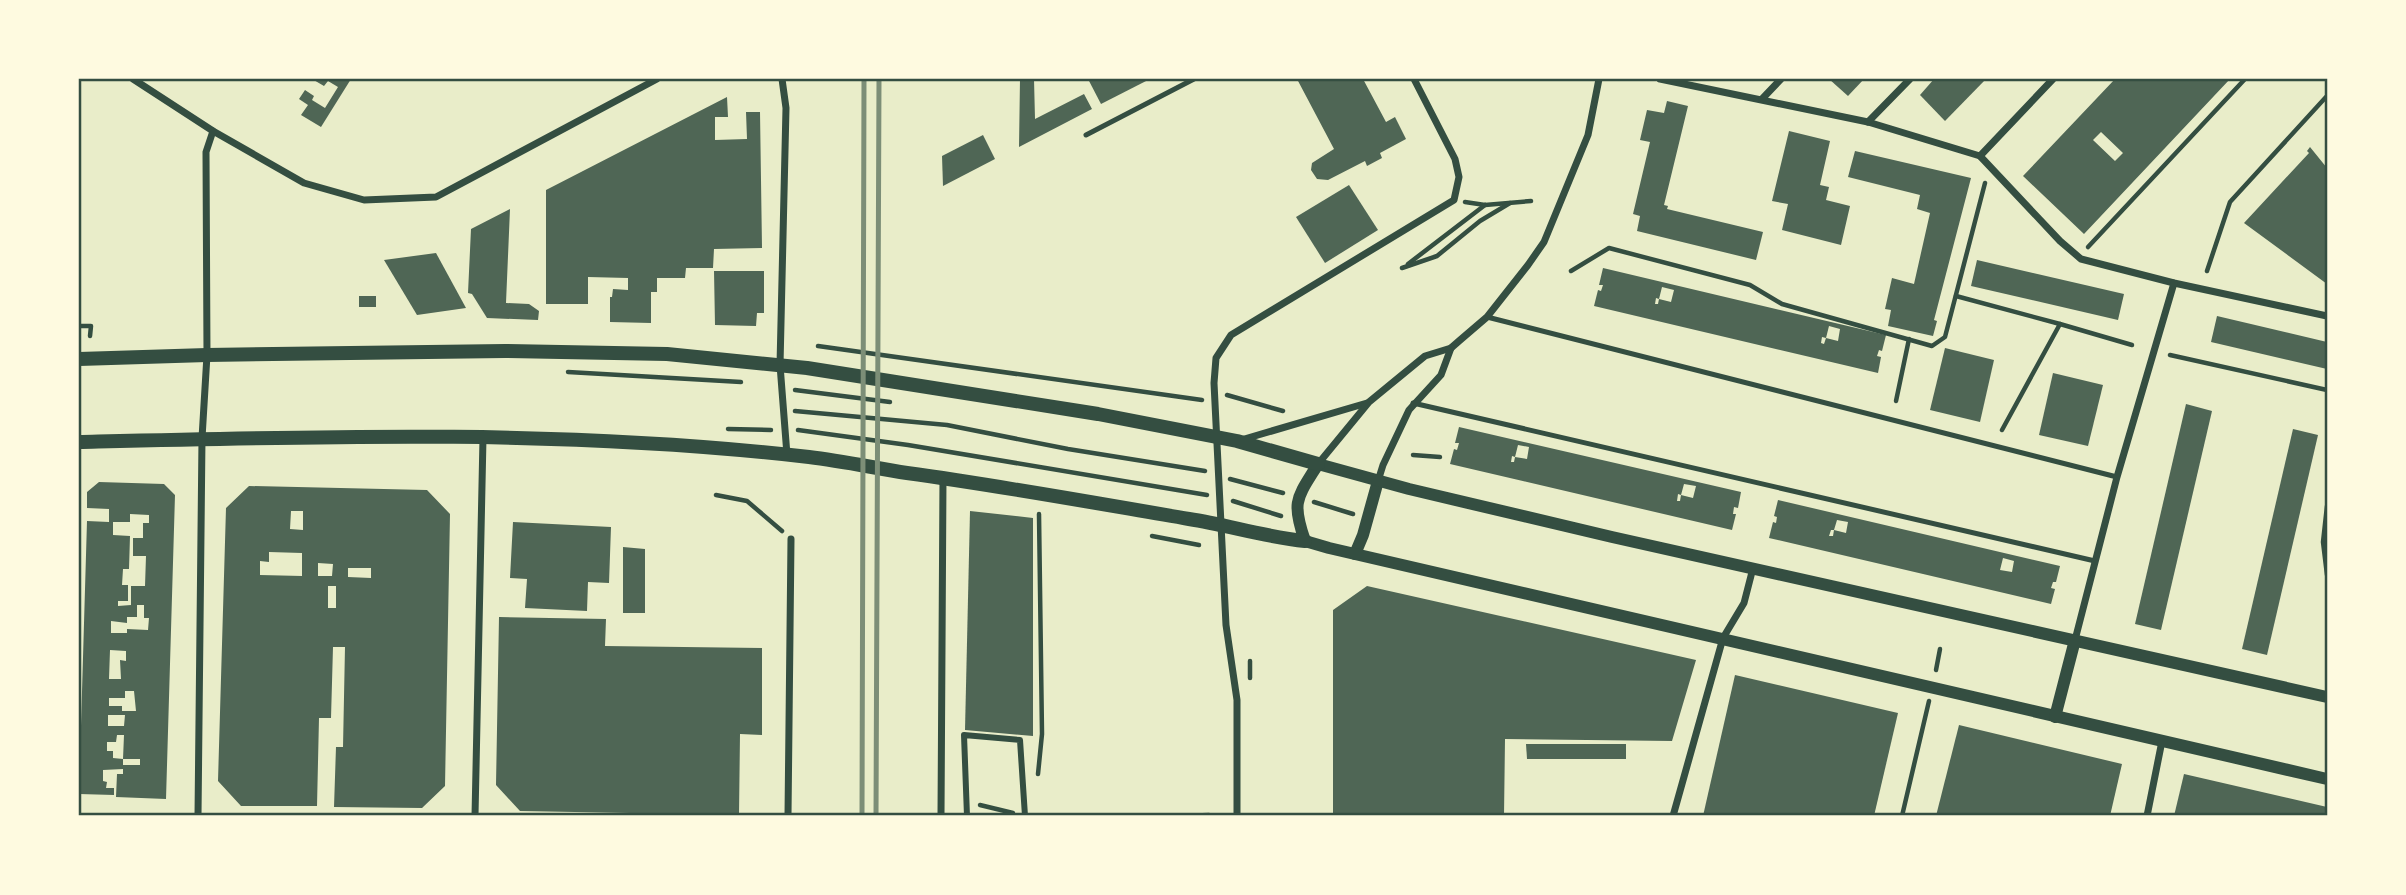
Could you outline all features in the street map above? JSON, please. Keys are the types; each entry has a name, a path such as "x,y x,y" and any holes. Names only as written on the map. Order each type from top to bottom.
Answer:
{"main road":[{"path":"79,359 505,351 667,354 811,369 1149,424 1237,441 1318,464"},
{"path":"79,442 202,438 484,437 707,447 810,458 943,478 1304,541"}],"street":[{"path":"133,79 213,131 304,183 364,200 436,197 657,79"},
{"path":"782,79 786,107 780,365 787,455"},
{"path":"1237,816 1237,700 1230,660 1222,563 1214,383 1216,358 1231,335 1454,200 1459,177 1455,159 1414,79"},
{"path":"1599,79 1588,135 1544,242 1487,317 1451,348 1425,356 1369,402 1318,464 1296,504 1304,541 2327,779"},
{"path":"1660,79 1868,122 1980,156 2060,241 2081,258 2174,283 2327,316"},
{"path":"1762,99 1781,79"},
{"path":"1868,122 1910,79"},
{"path":"1980,156 2053,79"},
{"path":"198,816 202,438 207,355 206,152 213,131"},
{"path":"2055,717 2117,477 2174,283"},
{"path":"1355,554 1383,465 1413,403 1441,375 1451,348"},
{"path":"1237,441 1369,402"},
{"path":"475,816 484,437"},
{"path":"1318,464 1612,537 2327,697"},
{"path":"941,816 943,478"},
{"path":"788,816 791,538"},
{"path":"1673,816 1723,638 1744,603 1754,567"},
{"path":"967,816 964,735 1020,740 1024,816"},
{"path":"2147,816 2162,741"}],"lane":[{"path":"1086,135 1194,79"},
{"path":"1487,317 2117,477"},
{"path":"1413,403 2095,561"}],"path":[{"path":"2083,251 2101,235 2245,79"},
{"path":"2207,271 2230,202 2326,97"},
{"path":"1571,271 1609,248 1750,285 1782,304 1933,346 1945,337 1985,183"},
{"path":"1510,203 1480,221 1437,256 1402,268 1485,205 1531,201"},
{"path":"1956,296 2132,345"},
{"path":"2002,430 2060,324"},
{"path":"79,326 91,326 90,336"},
{"path":"1896,401 1909,339"},
{"path":"818,346 1206,401"},
{"path":"2170,355 2327,390"},
{"path":"1223,394 1283,411"},
{"path":"794,411 947,425 1068,449 1158,462"},
{"path":"725,429 809,431 1159,486"},
{"path":"1413,455 1440,457"},
{"path":"1271,490 1283,493"},
{"path":"716,495 747,501 791,538"},
{"path":"1307,500 1354,514"},
{"path":"2327,506 2323,542 2327,575"},
{"path":"1037,782 1042,734 1039,514"},
{"path":"1152,536 1199,545"},
{"path":"1936,670 1940,649"},
{"path":"1902,816 1929,700"},
{"path":"967,801 1024,816"},
{"path":"1181,816 1209,815"}],"building":[{"path":"312,79 351,79 321,127 301,115 308,105 299,99 305,90 314,96 312,100 325,108 338,87 328,81 324,86"},
{"path":"1020,79 1034,79 1035,119 1084,94 1092,109 1019,147"},
{"path":"1088,79 1150,79 1101,104"},
{"path":"1297,79 1363,79 1386,122 1395,117 1406,139 1380,153 1382,158 1367,166 1365,161 1328,180 1317,179 1311,170 1312,163 1334,149"},
{"path":"1829,79 1864,79 1848,96"},
{"path":"1934,79 1986,79 1945,121 1920,95"},
{"path":"2115,79 2230,79 2084,234 2023,176","holes":["2101,132 2123,153 2115,161 2093,140"]},
{"path":"727,97 728,117 715,117 715,140 747,139 746,112 760,112 762,248 714,249 713,268 686,268 685,278 657,278 657,292 651,292 651,323 610,322 610,297 613,289 628,290 628,278 588,277 588,304 546,304 546,190"},
{"path":"1667,101 1688,106 1664,205 1668,206 1667,209 1763,232 1756,260 1637,231 1640,216 1633,214 1650,142 1640,140 1647,110 1664,113"},
{"path":"1789,131 1830,141 1820,185 1829,187 1826,200 1850,206 1841,245 1782,230 1788,204 1772,201"},
{"path":"983,135 995,159 943,186 942,156"},
{"path":"2310,147 2327,168 2327,284 2244,223 2309,153 2307,151"},
{"path":"1855,151 1971,178 1934,320 1937,321 1933,336 1888,326 1891,310 1885,309 1892,278 1914,284 1930,213 1917,209 1920,195 1848,177"},
{"path":"1349,185 1378,230 1325,263 1296,217"},
{"path":"510,209 506,303 529,304 539,311 538,320 487,318 472,294 468,293 471,229"},
{"path":"436,253 466,308 417,315 384,260"},
{"path":"1977,260 2124,294 2118,320 1971,286"},
{"path":"1603,268 1886,335 1882,351 1879,350 1877,356 1881,357 1878,373 1594,306 1598,290 1601,291 1603,285 1599,285","holes":["1662,287 1674,290 1671,302 1659,299","1829,326 1840,329 1838,341 1826,338"]},
{"path":"714,271 764,271 764,313 757,313 756,326 715,325"},
{"path":"359,296 376,296 376,307 359,307"},
{"path":"2217,316 2327,342 2327,369 2211,342"},
{"path":"1945,348 1994,360 1980,422 1930,410"},
{"path":"2053,373 2103,385 2088,446 2039,435"},
{"path":"2186,404 2212,411 2161,630 2135,624"},
{"path":"1459,427 1741,492 1738,508 1734,507 1733,514 1736,514 1732,530 1450,464 1454,449 1457,450 1459,443 1455,443","holes":["1518,445 1529,447 1527,459 1515,457","1684,484 1696,486 1693,498 1681,495"]},
{"path":"2293,429 2318,435 2267,655 2242,649"},
{"path":"99,482 164,484 175,495 166,799 116,797 117,774 123,774 123,769 103,770 106,788 114,788 114,795 79,794 87,521 109,522 109,509 87,508 87,492","holes":["130,514 149,515 149,523 143,523 143,538 133,538 133,556 146,556 145,586 131,586 131,605 118,606 118,601 128,601 128,585 122,585 123,569 129,569 130,536 113,535 113,522 130,522","137,605 144,605 144,618 149,618 148,630 127,629 127,633 111,633 111,621 127,623 127,617 137,617","110,650 126,651 126,661 120,660 121,679 109,679","125,691 134,691 136,711 122,711 122,706 109,706 109,698 125,698","108,715 125,715 124,726 108,726","117,735 124,735 123,759 113,758 113,751 107,751 107,742 116,742","123,759 140,759 140,765 123,765"]},
{"path":"249,486 427,490 450,514 445,786 422,808 334,807 336,747 343,747 345,647 333,647 331,718 319,718 317,806 241,806 218,781 226,508","holes":["291,511 303,511 303,530 290,529","269,552 302,553 302,576 260,575 260,561 269,562","318,563 333,564 332,576 318,576","348,568 371,568 371,578 348,577","328,586 336,586 336,608 328,608"]},
{"path":"1778,500 2060,566 2056,582 2053,582 2051,588 2055,589 2051,604 1769,538 1773,522 1776,523 1777,517 1774,516","holes":["1837,520 1848,522 1846,533 1834,530","2003,558 2014,561 2012,572 2000,570"]},
{"path":"970,511 1033,518 1033,736 965,730"},
{"path":"513,522 611,527 609,583 588,582 587,611 525,608 527,579 510,578"},
{"path":"623,547 645,549 645,613 623,613"},
{"path":"1367,586 1696,660 1672,741 1505,739 1504,816 1333,816 1333,610"},
{"path":"499,617 606,619 605,646 762,648 762,735 740,734 739,815 520,811 496,785"},
{"path":"1735,675 1898,713 1874,816 1703,816"},
{"path":"1959,725 2122,764 2110,816 1936,816"},
{"path":"1526,744 1626,744 1626,759 1527,759"},
{"path":"2184,774 2327,807 2327,816 2174,816"}],"railway":[{"path":"862,816 864,79"},
{"path":"876,816 879,79"}]}
